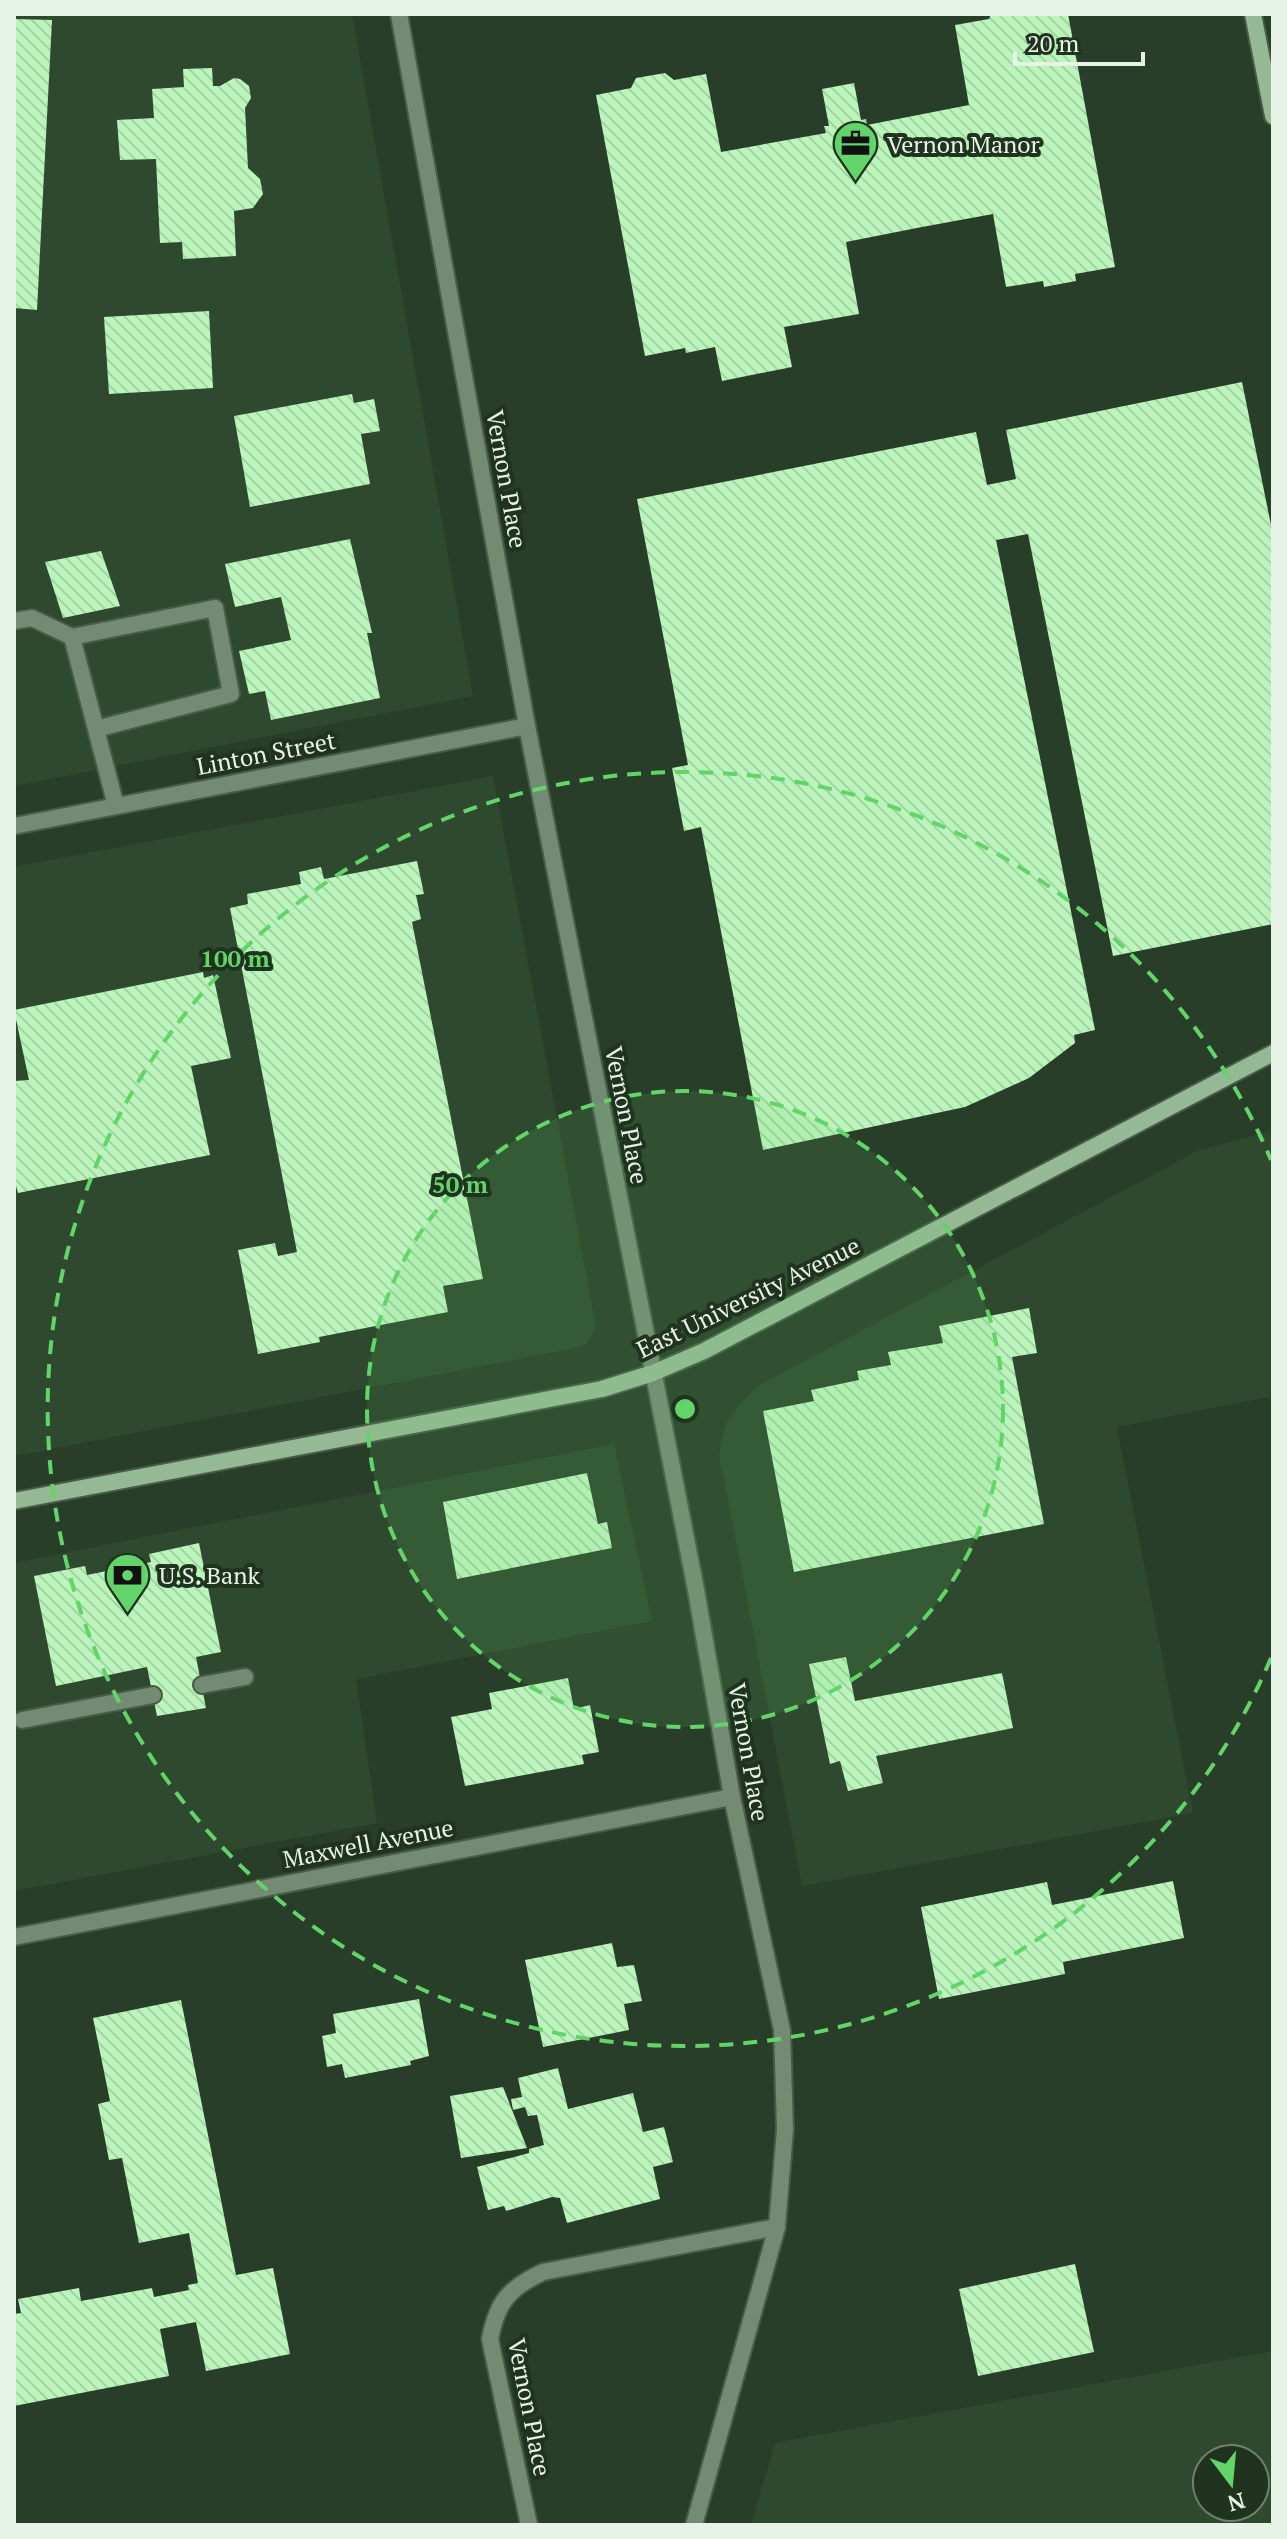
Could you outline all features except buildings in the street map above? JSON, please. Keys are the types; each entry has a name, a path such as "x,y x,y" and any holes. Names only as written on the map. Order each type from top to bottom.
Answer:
{"street":[{"name":"Vernon Place","path":"399,14 527,726 694,1579 732,1797 782,2030 785,2129 777,2227 694,2525"},
{"path":"1253,14 1273,116"},
{"path":"14,621 32,618 72,637 215,608 231,694 96,729"},
{"path":"72,637 116,806"},
{"name":"Linton Street","path":"14,826 527,726"},
{"name":"East University Avenue","path":"14,1501 602,1389 653,1373 704,1351 1273,1053"},
{"path":"202,1685 245,1677"},
{"path":"22,1720 153,1695"},
{"name":"Maxwell Avenue","path":"14,1937 732,1797"},
{"name":"Vernon Place","path":"529,2525 490,2339 494,2317 505,2296 522,2281 543,2272 777,2227"}],"shaded area":[{"path":"14,14 352,14 473,696 14,786"},
{"path":"493,776 596,1327 591,1337 586,1344 576,1348 14,1456 14,867"},
{"path":"1273,1131 1273,1396 1117,1427 1193,1813 802,1886 719,1453 726,1423 740,1403 758,1386 1199,1150"},
{"path":"614,1444 652,1621 356,1679 377,1823 14,1891 14,1563"},
{"path":"1273,2351 1273,2525 751,2525 775,2443"}],"place":[{"name":"Vernon Manor","path":"856,183"},
{"name":"U.S. Bank","path":"128,1614"}]}
